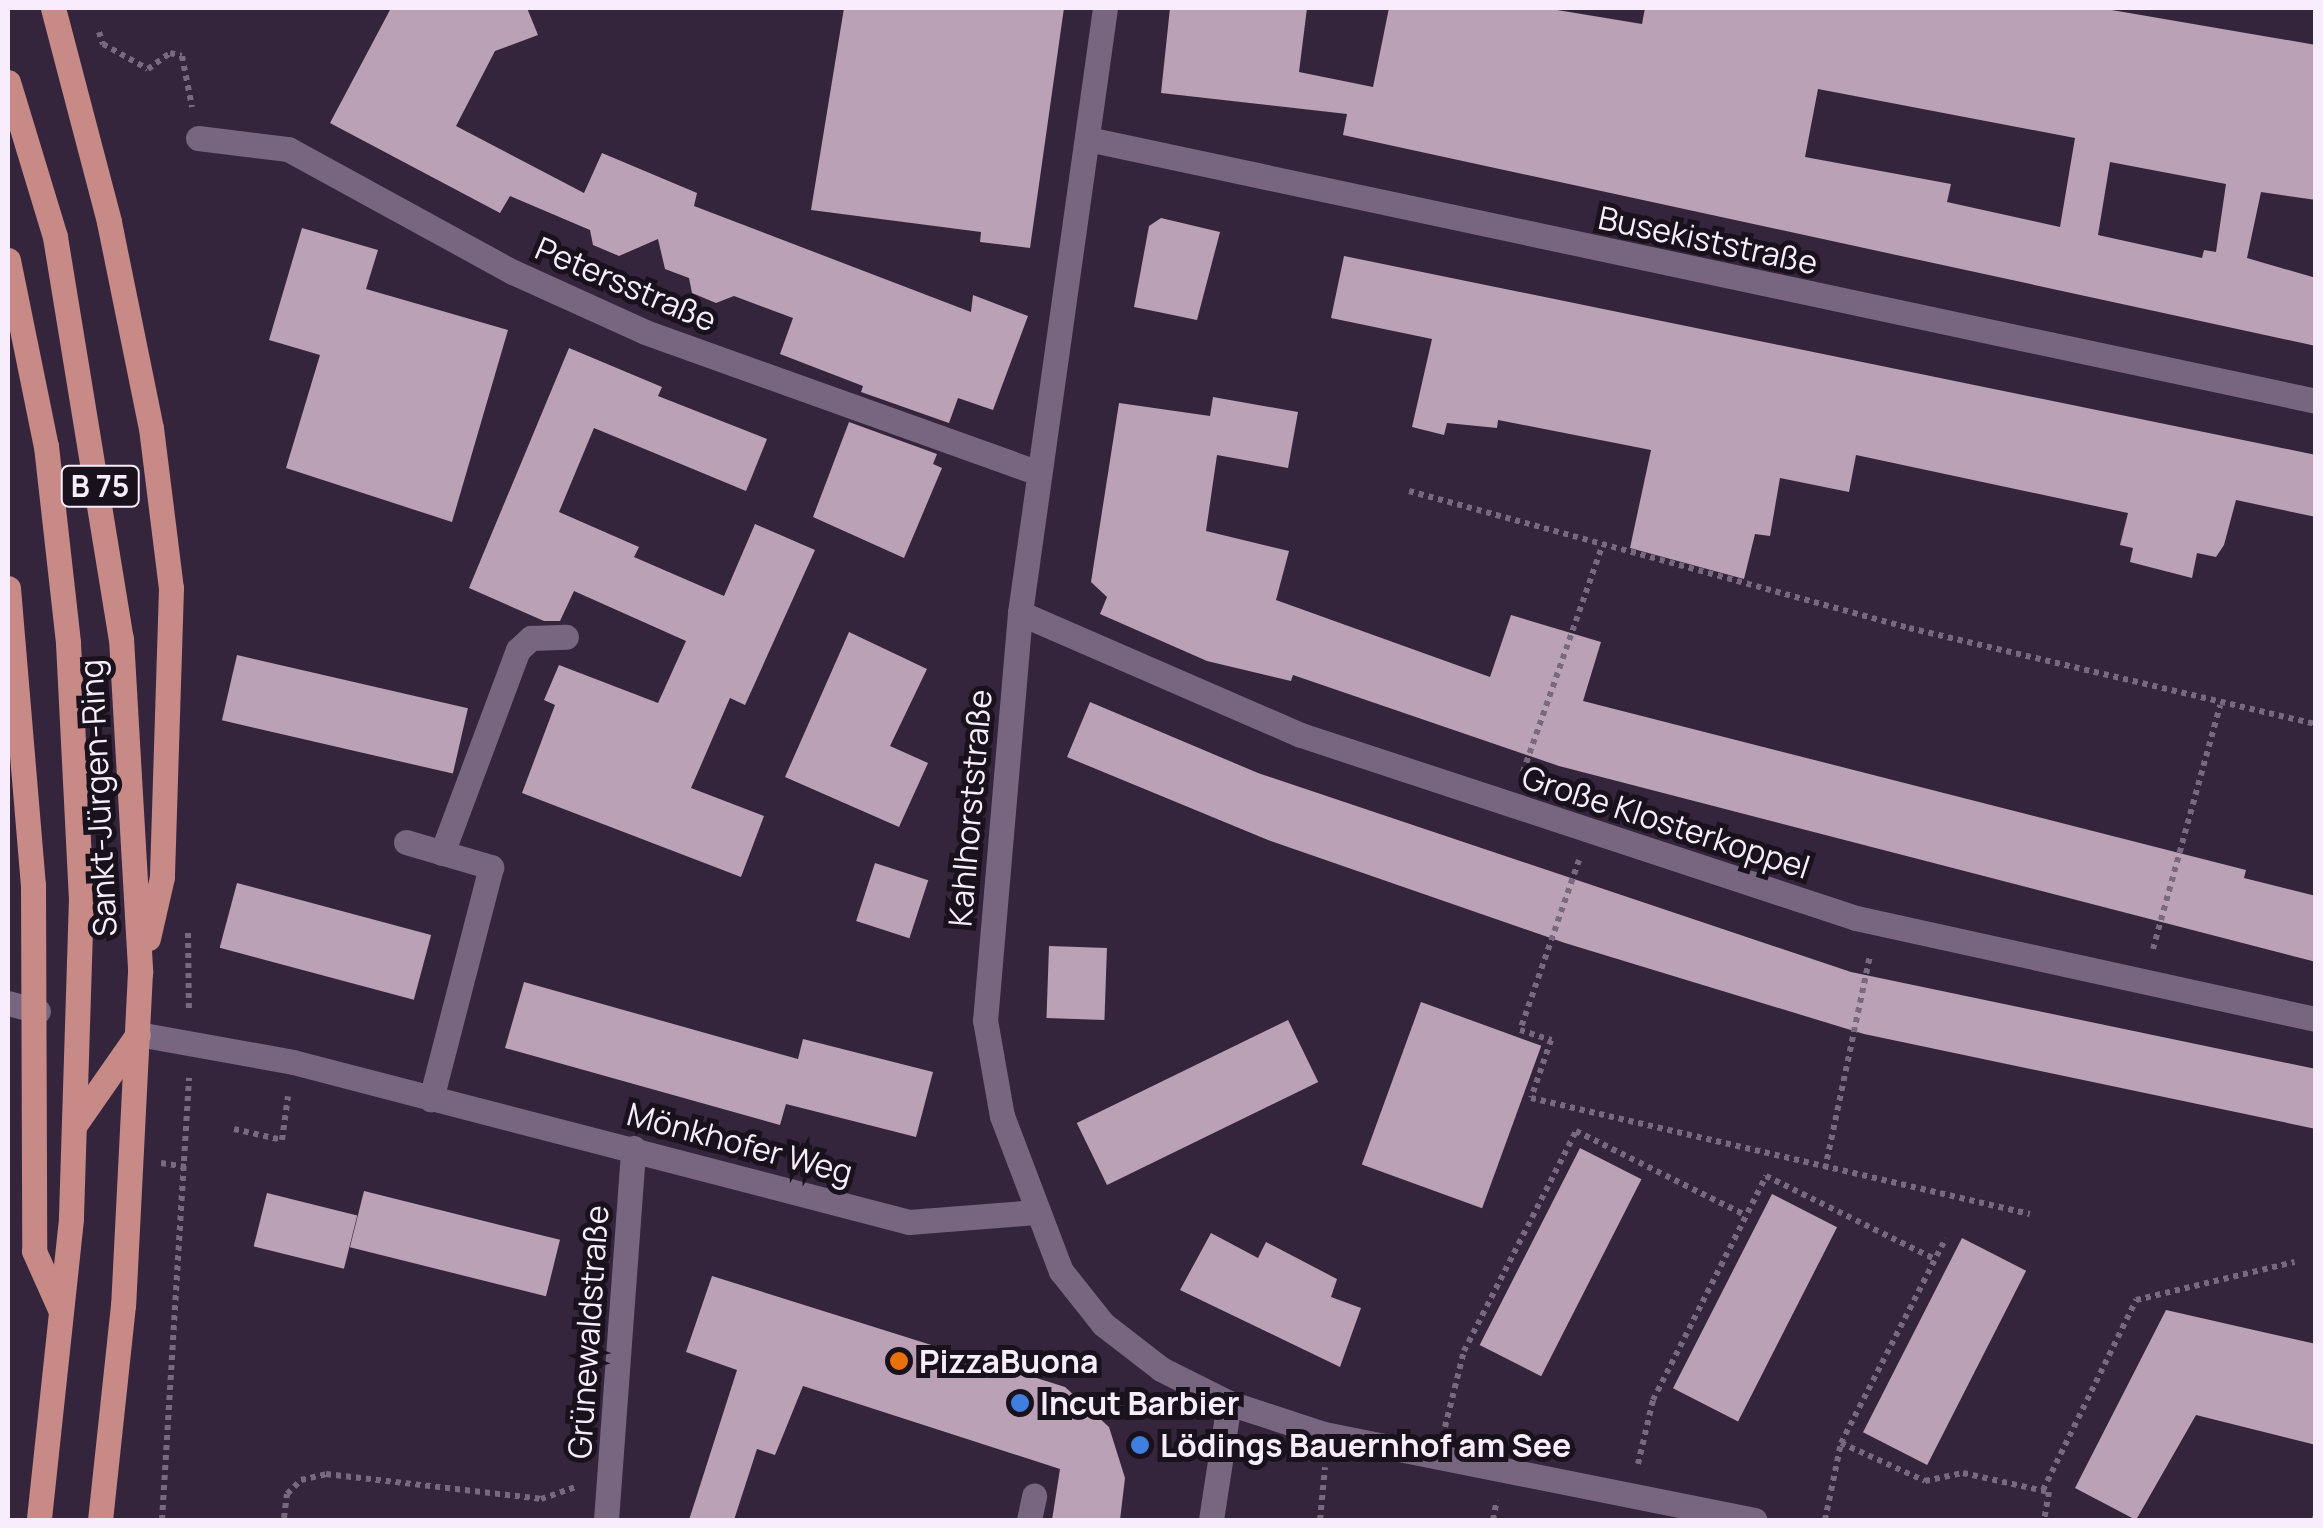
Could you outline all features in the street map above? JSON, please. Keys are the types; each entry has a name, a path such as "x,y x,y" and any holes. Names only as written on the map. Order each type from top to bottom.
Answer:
{"main road":[{"path":"53,8 124,297 171,588 162,877 140,972"},
{"name":"Sankt-Jürgen-Ring","path":"8,82 55,237 93,437 121,638 140,972 123,1305 100,1520"},
{"name":"Sankt-Jürgen-Ring","path":"8,260 46,446 68,643 81,898 76,1123 62,1314 39,1520"},
{"path":"8,588 38,1011 34,1251 62,1314"},
{"path":"76,1123 138,1034"}],"street":[{"name":"Kahlhorststraße","path":"1105,8 1020,613 985,1020 1002,1116 1061,1271 1103,1324 1162,1369 1229,1403"},
{"name":"Petersstraße","path":"198,138 288,149 512,272 645,332 1039,474"},
{"name":"Busekiststraße","path":"1088,139 2316,401"},
{"name":"Große Klosterkoppel","path":"1020,613 1301,736 1876,923 2316,1019"},
{"path":"442,853 518,650 531,638 566,637"},
{"path":"406,842 492,867 431,1098"},
{"path":"8,1003 38,1011"},
{"name":"Mönkhofer Weg","path":"138,1034 293,1062 909,1222 1036,1212"},
{"name":"Grünewaldstraße","path":"606,1520 634,1148"},
{"path":"1211,1520 1229,1403 1324,1434 1754,1520"}],"path":[{"path":"96,26 104,44 148,70 170,53 182,56 198,138"},
{"path":"1409,491 1602,547 2220,705 2316,724"},
{"path":"1511,807 1602,547"},
{"path":"2144,984 2220,705"},
{"path":"1589,830 1520,1030 1552,1040 1532,1098 2030,1214"},
{"path":"1825,1169 1876,923"},
{"path":"234,1129 282,1140 293,1062"},
{"path":"1437,1457 1464,1351 1576,1131 1742,1214"},
{"path":"1630,1494 1653,1400 1742,1214 1766,1176 1935,1259"},
{"path":"1825,1520 1841,1443 1946,1238"},
{"path":"2043,1490 2136,1300 2294,1262"},
{"path":"1320,1520 1324,1434"},
{"path":"1841,1443 1925,1482 1963,1472 2050,1492 2044,1520"},
{"path":"284,1518 287,1494 301,1480 326,1474 541,1498 612,1467"}],"building":[{"path":"391,8 527,8 538,35 495,51 456,126 584,193 602,153 697,193 694,206 971,312 973,295 1028,316 993,410 958,398 949,423 861,392 863,386 780,354 793,318 734,296 716,303 692,293 689,278 665,269 658,239 619,256 593,245 590,230 510,196 500,213 330,123"},
{"path":"844,8 1064,8 1030,248 980,242 981,232 811,210"},
{"path":"1170,8 1307,8 1299,72 1373,87 1389,8 1545,8 1642,24 1645,8 2100,8 2316,45 2316,200 2261,192 2247,258 2316,278 2316,346 1343,135 1347,114 1161,93","holes":["1818,89 2075,138 2060,227 1947,202 1951,184 1805,157","2110,162 2226,184 2216,252 2204,250 2202,258 2098,235"]},
{"path":"1161,218 1220,232 1197,320 1134,307 1149,226"},
{"path":"302,228 378,250 366,289 508,330 452,522 286,468 320,355 269,340"},
{"path":"1344,256 2316,455 2316,517 2236,500 2224,545 2216,557 2197,553 2192,578 2130,562 2133,548 2120,545 2128,513 1856,455 1849,492 1780,478 1770,536 1755,534 1744,579 1630,548 1651,450 1498,420 1497,428 1447,423 1444,435 1412,427 1432,339 1331,318"},
{"path":"569,348 662,387 658,396 767,439 746,491 594,428 559,512 639,547 634,557 724,596 755,524 815,550 745,705 730,698 691,788 764,816 741,877 522,793 555,705 544,700 559,665 658,703 686,641 574,591 560,621 544,621 469,588"},
{"path":"1213,397 1298,412 1288,468 1217,455 1206,531 1289,551 1276,600 1490,677 1511,615 1601,642 1583,701 2246,870 2244,878 2316,896 2316,962 1559,766 1293,675 1291,681 1207,661 1100,614 1107,597 1091,582 1119,403 1210,416"},
{"path":"849,422 937,454 933,464 942,468 904,558 813,517"},
{"path":"849,632 927,669 890,746 928,763 899,827 785,777"},
{"path":"237,655 468,708 453,774 222,720"},
{"path":"1090,702 1258,773 1851,972 2316,1069 2316,1129 1864,1034 1565,943 1268,840 1067,757"},
{"path":"875,863 928,880 909,938 856,921"},
{"path":"237,883 431,935 414,1000 220,948"},
{"path":"1049,946 1107,948 1104,1020 1046,1018"},
{"path":"524,982 798,1059 803,1039 933,1072 916,1137 786,1104 780,1125 505,1048"},
{"path":"1421,1002 1541,1046 1482,1208 1362,1165"},
{"path":"1288,1020 1318,1082 1107,1185 1077,1123"},
{"path":"1580,1148 1641,1179 1541,1376 1480,1345"},
{"path":"364,1191 560,1240 546,1296 350,1247"},
{"path":"267,1193 357,1215 344,1269 254,1246"},
{"path":"1772,1194 1837,1227 1738,1421 1673,1388"},
{"path":"1211,1233 1258,1258 1266,1242 1337,1279 1331,1297 1361,1308 1340,1367 1180,1290"},
{"path":"1962,1238 2026,1271 1927,1465 1863,1432"},
{"path":"712,1276 1065,1387 1109,1427 1125,1478 1120,1520 1052,1520 1060,1469 803,1386 775,1455 757,1449 734,1520 689,1520 737,1370 686,1352"},
{"path":"2166,1310 2316,1344 2316,1445 2196,1415 2136,1520 2075,1488"}],"place":[{"name":"PizzaBuona","path":"899,1361"},
{"name":"Incut Barbier","path":"1020,1403"},
{"name":"Lödings Bauernhof am See","path":"1140,1445"}]}
